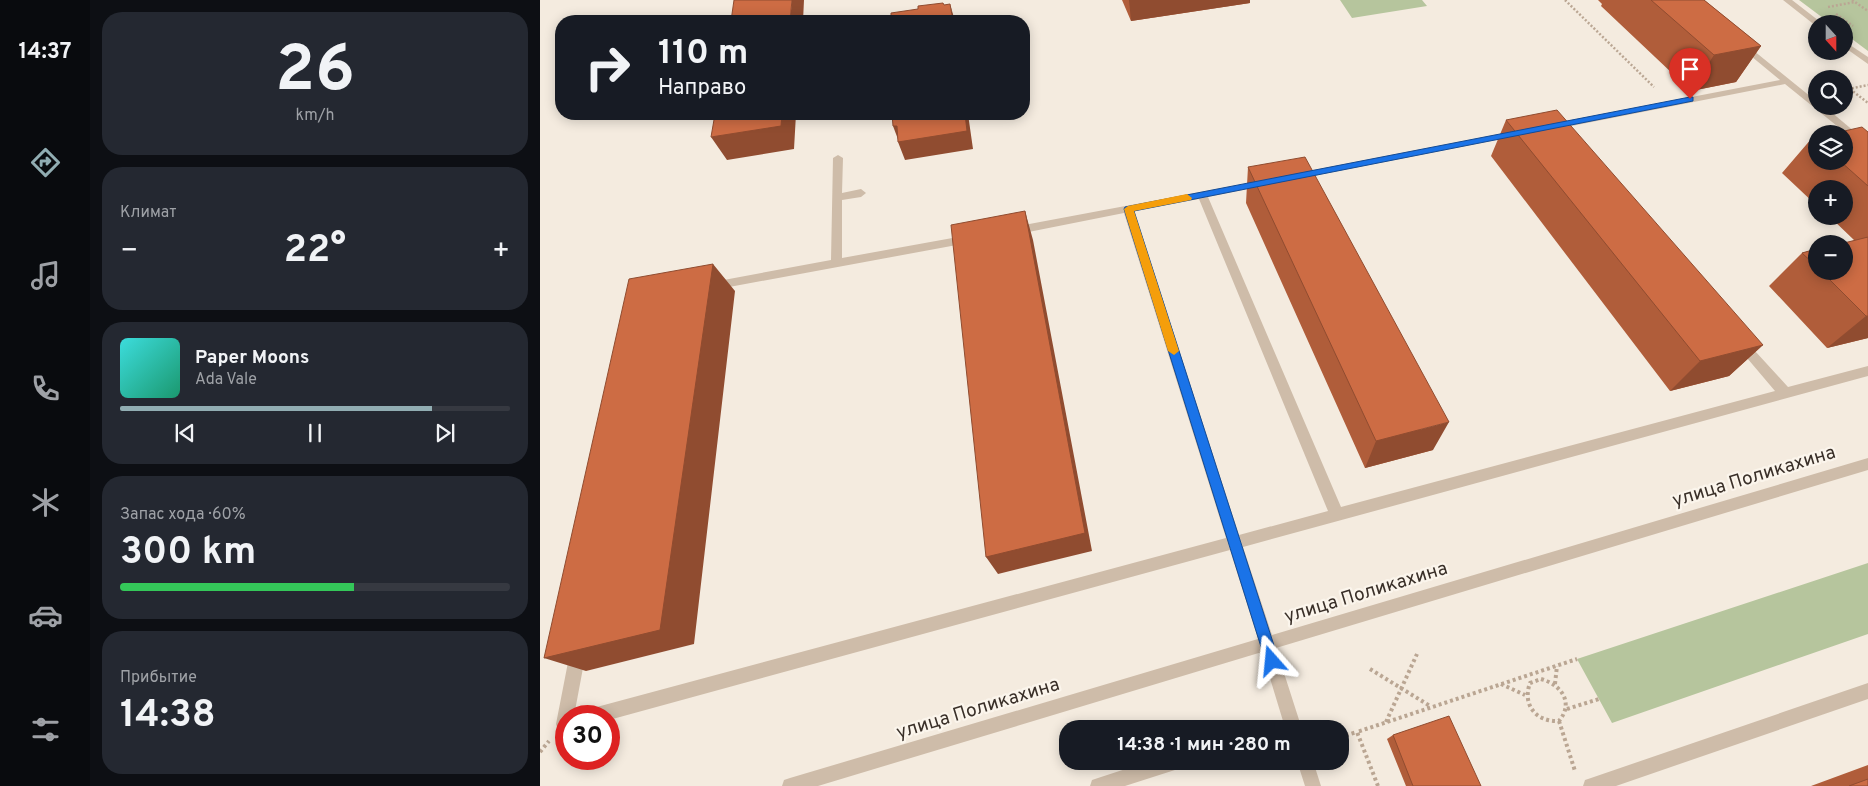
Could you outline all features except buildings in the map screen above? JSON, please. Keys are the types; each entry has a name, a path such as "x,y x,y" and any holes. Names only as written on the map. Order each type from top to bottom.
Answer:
{"street":[{"path":"1787,0 1808,16"},
{"path":"1735,38 1808,98"},
{"path":"1853,49 1868,61"},
{"path":"1551,129 1670,103 1788,81"},
{"path":"1828,115 1868,148"},
{"path":"1002,233 1523,132"},
{"path":"836,264 838,158"},
{"path":"838,197 861,193"},
{"path":"1202,195 1337,515"},
{"path":"1128,209 1235,543 1288,720"},
{"path":"702,288 982,237"},
{"path":"1733,334 1785,393"},
{"path":"620,709 1868,371"},
{"name":"улица Поликахина","path":"790,786 1868,464"},
{"path":"568,705 581,637"},
{"path":"1591,786 1868,691"},
{"path":"1098,786 1149,770"},
{"path":"1308,770 1313,786"}],"path":[{"path":"1565,0 1670,103"},
{"path":"1852,0 1868,11"},
{"path":"1827,7 1855,2"},
{"path":"1822,4 1854,27"},
{"path":"1853,88 1868,85"},
{"path":"1853,91 1868,103"},
{"path":"1386,722 1417,654"},
{"path":"1349,734 1577,659"},
{"path":"1555,684 1557,666"},
{"path":"1370,669 1431,707"},
{"path":"1531,674 1534,681"},
{"path":"1548,680 1555,684 1564,694 1567,709 1565,716 1559,721 1546,721 1538,718 1531,710 1526,696 1530,683 1534,681 1548,680"},
{"path":"1501,684 1526,696"},
{"path":"1567,709 1598,699"},
{"path":"1559,721 1576,777"},
{"path":"1357,732 1378,786"}],"green space":[{"path":"1340,0 1422,0 1427,6 1352,18"},
{"path":"1799,0 1868,0 1868,51 1853,40 1853,15 1819,15"},
{"path":"1868,563 1868,634 1612,723 1577,659"}],"slow traffic":[{"path":"1174,351 1128,209 1187,198"}],"route":[{"path":"1272,661 1128,209 1690,99"}]}
